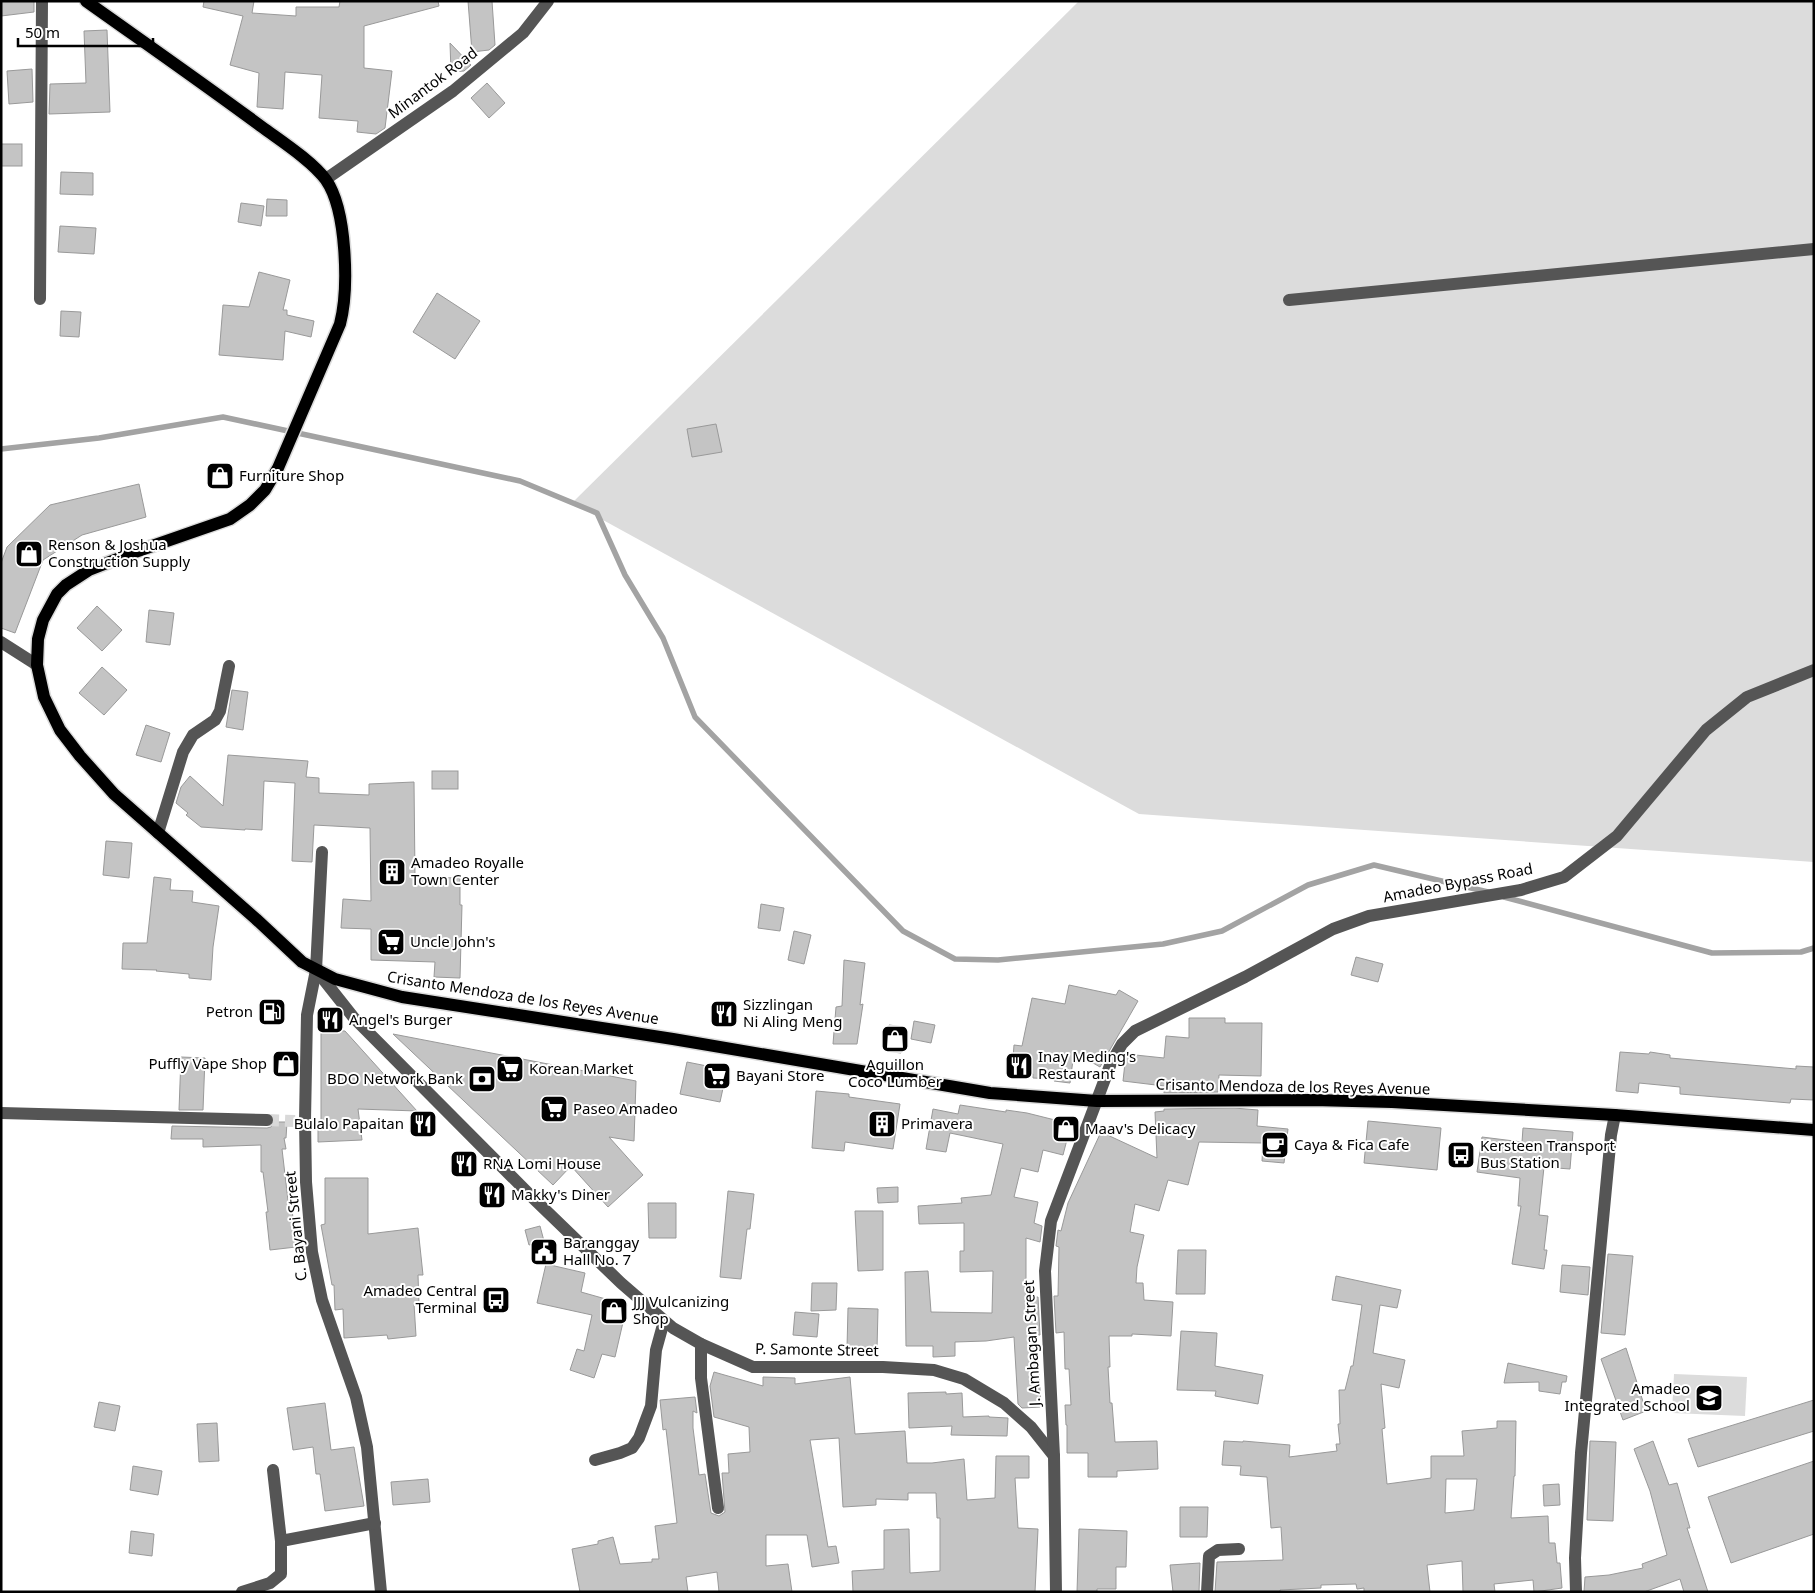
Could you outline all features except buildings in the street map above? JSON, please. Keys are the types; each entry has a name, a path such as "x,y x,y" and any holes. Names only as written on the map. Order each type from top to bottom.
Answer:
{"main road":[{"name":"Crisanto Mendoza de los Reyes Avenue","path":"86,1 306,160 326,179 339,212 344,251 343,312 340,324 278,468 265,490 250,505 230,518 89,570 66,585 57,594 43,620 38,639 37,664 44,697 60,730 80,756 114,794 256,918 302,962 335,979 402,997 664,1037 990,1093 1097,1101 1313,1100 1392,1102 1614,1115 1814,1130"}],"street":[{"path":"40,300 42,1"},
{"name":"Minantok Road","path":"326,179 453,92 523,33 548,1"},
{"path":"1288,300 1814,249"},
{"path":"1,642 37,664"},
{"path":"158,833 183,752 193,735 215,720 220,712 229,666"},
{"name":"Amadeo Bypass Road","path":"1097,1101 1111,1064 1122,1044 1135,1031 1245,977 1333,929 1369,916 1521,890 1564,877 1617,836 1706,730 1747,697 1814,670"},
{"name":"C. Bayani Street","path":"322,852 316,970 307,1015 300,1120 312,1252 322,1300 356,1397 367,1447 382,1592"},
{"name":"P. Samonte Street","path":"316,970 354,1018 534,1199 621,1283 664,1321 701,1344 753,1367 908,1368 934,1370 964,1379 1004,1403 1031,1427 1054,1456"},
{"name":"J. Ambagan Street","path":"1056,1592 1054,1456 1046,1308 1046,1263 1051,1221 1097,1101"},
{"path":"1,1113 267,1120"},
{"path":"1576,1592 1575,1558 1581,1453 1614,1115"},
{"path":"595,1460 632,1448 638,1438 651,1406 656,1350 664,1321"},
{"path":"701,1344 701,1378 718,1508"},
{"path":"242,1592 270,1583 281,1574 280,1541 273,1470"},
{"path":"280,1541 374,1523"},
{"path":"1207,1592 1209,1556 1218,1550 1239,1549"}],"shaded area":[{"path":"1079,1 1814,1 1814,862 1139,814 572,503"},
{"path":"1674,1374 1747,1377 1745,1416 1672,1413"}],"waterway":[{"path":"1,449 99,438 223,417 520,481 597,513 625,575 663,638 695,717 903,931 955,959 998,960 1163,944 1222,931 1308,885 1374,865 1488,892"},
{"path":"1504,897 1712,953 1801,952 1814,948"}],"tunnel":[{"path":"267,1120 295,1121"}],"place":[{"name":"Furniture Shop","path":"220,476"},
{"name":"Renson & Joshua Construction Supply","path":"29,554"},
{"name":"Amadeo Royalle Town Center","path":"392,872"},
{"name":"Uncle John's","path":"391,942"},
{"name":"Petron","path":"272,1012"},
{"name":"Sizzlingan Ni Aling Meng","path":"724,1014"},
{"name":"Angel's Burger","path":"330,1020"},
{"name":"Aguillon Coco Lumber","path":"895,1039"},
{"name":"Puffly Vape Shop","path":"286,1064"},
{"name":"Inay Meding's Restaurant","path":"1019,1066"},
{"name":"Korean Market","path":"510,1069"},
{"name":"Bayani Store","path":"717,1076"},
{"name":"BDO Network Bank","path":"482,1079"},
{"name":"Paseo Amadeo","path":"554,1109"},
{"name":"Bulalo Papaitan","path":"423,1124"},
{"name":"Primavera","path":"882,1124"},
{"name":"Maav's Delicacy","path":"1066,1129"},
{"name":"Caya & Fica Cafe","path":"1275,1145"},
{"name":"Kersteen Transport Bus Station","path":"1461,1155"},
{"name":"RNA Lomi House","path":"464,1164"},
{"name":"Makky's Diner","path":"492,1195"},
{"name":"Baranggay Hall No. 7","path":"544,1252"},
{"name":"Amadeo Central Terminal","path":"496,1300"},
{"name":"JJJ Vulcanizing Shop","path":"614,1311"},
{"name":"Amadeo Integrated School","path":"1709,1398"}]}
